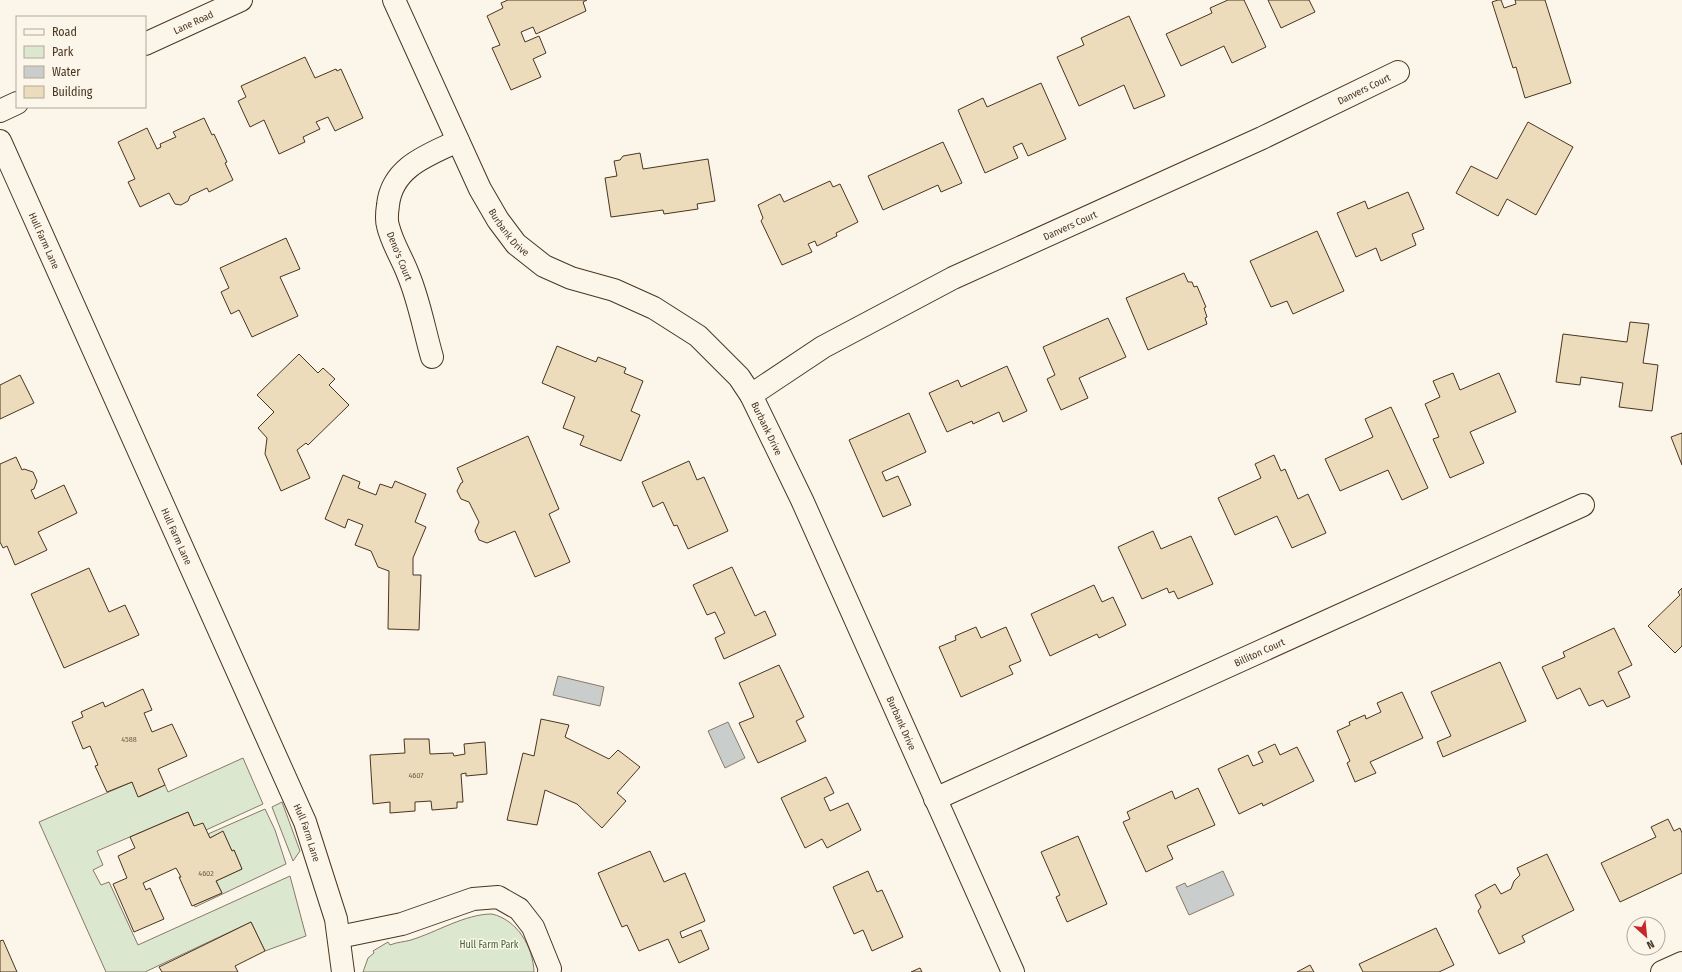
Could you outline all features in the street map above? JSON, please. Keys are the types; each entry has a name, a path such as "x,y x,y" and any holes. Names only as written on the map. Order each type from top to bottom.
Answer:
{"street":[{"name":"Lane Road","path":"146,44 241,0"},
{"name":"Burbank Drive","path":"394,0 480,189 498,220 516,244 544,266 570,278 614,290 654,308 698,336 739,377 751,395 802,500 1012,972"},
{"name":"Danvers Court","path":"751,395 823,346 953,278 1255,141 1398,72"},
{"path":"0,111 16,103"},
{"name":"Hull Farm Lane","path":"0,141 305,822 336,919 343,972"},
{"name":"Deno's Court","path":"432,357 409,275 387,224 388,207 390,192 399,177 410,166 423,157 458,141"},
{"name":"Billiton Court","path":"935,799 1583,505"},
{"path":"338,937 402,924 473,899 498,897 519,909 532,927 550,972"},
{"path":"1662,972 1682,963"}],"green space":[{"path":"243,758 263,804 206,830 194,826 188,812 97,851 103,865 93,870 101,885 109,882 138,945 290,876 306,936 265,951 251,922 145,972 106,972 39,822 132,782 139,797 165,785 168,792"},
{"path":"282,802 300,851 293,861 272,807"},
{"path":"265,809 275,830 286,864 195,907 194,905 222,893 216,881 242,869 234,850 232,851 223,832 210,838 208,834"},
{"name":"Hull Farm Park","path":"492,914 509,922 522,936 531,953 534,972 363,972 368,958 374,953 373,951 388,942 390,945 411,940 461,920"}],"water":[{"path":"558,676 604,687 600,706 553,695"},
{"path":"728,722 745,758 725,768 708,731"},
{"path":"1223,871 1234,895 1189,915 1176,887 1185,883 1187,887"}],"building":[{"path":"508,0 587,0 583,2 586,11 536,34 533,27 521,32 525,42 539,36 546,53 533,59 541,77 511,90 492,48 500,45 487,16 503,8 501,3"},
{"path":"1228,0 1244,0 1266,47 1232,63 1224,46 1181,66 1166,34 1212,13 1210,8"},
{"path":"1268,0 1309,0 1315,12 1281,28"},
{"path":"1501,0 1504,8 1516,4 1515,0 1545,0 1571,83 1525,98 1516,67 1513,68 1492,2"},
{"path":"1129,16 1165,96 1134,109 1124,85 1079,106 1057,57 1084,45 1081,38"},
{"path":"305,57 315,78 336,69 337,71 341,69 363,118 335,131 328,117 316,122 320,129 303,137 305,142 279,154 264,120 250,127 238,101 246,97 241,86"},
{"path":"1041,83 1066,139 1028,156 1022,143 1013,147 1018,158 985,173 958,110 983,98 987,107"},
{"path":"204,118 212,135 214,134 227,162 225,163 233,180 209,192 207,188 190,196 188,201 181,205 175,204 169,193 140,207 128,182 135,179 118,142 147,128 157,149 161,147 160,144 176,137 173,132"},
{"path":"1528,122 1573,147 1536,215 1507,199 1498,216 1456,193 1471,166 1497,179"},
{"path":"943,142 962,183 941,192 938,185 883,210 868,176"},
{"path":"640,153 643,169 708,159 715,201 697,204 698,209 664,214 663,210 611,217 605,178 617,176 614,161 620,160 623,156"},
{"path":"830,181 833,187 840,184 858,222 836,233 837,236 817,246 815,241 808,244 812,252 782,265 761,221 763,218 758,205 780,194 784,202"},
{"path":"1408,192 1424,229 1412,234 1416,245 1381,261 1376,248 1356,257 1337,213 1365,201 1368,209"},
{"path":"1317,231 1344,291 1293,314 1287,301 1271,307 1250,261"},
{"path":"286,238 300,269 280,277 298,316 252,337 239,310 231,314 221,292 229,288 220,268"},
{"path":"1184,273 1188,282 1192,282 1194,287 1197,286 1206,307 1204,308 1207,317 1205,318 1207,324 1148,350 1126,298"},
{"path":"1108,318 1126,357 1079,378 1088,398 1061,410 1047,379 1055,375 1043,347"},
{"path":"1630,322 1649,324 1643,363 1658,365 1652,411 1619,407 1623,383 1581,377 1580,385 1556,382 1563,334 1627,342"},
{"path":"557,346 596,362 598,357 626,368 624,373 643,381 631,411 640,415 621,461 580,445 584,436 563,428 575,397 542,383"},
{"path":"299,354 318,373 323,368 335,379 329,385 349,405 308,445 306,443 297,450 310,478 281,491 265,454 267,438 258,428 274,412 257,395"},
{"path":"1007,366 1027,411 1003,422 999,412 973,424 972,421 947,432 929,393 958,380 961,387"},
{"path":"1453,373 1460,390 1499,373 1516,412 1470,432 1484,463 1450,478 1433,439 1439,437 1425,404 1440,397 1433,381"},
{"path":"20,375 34,403 0,419 0,385"},
{"path":"1391,407 1428,488 1402,500 1388,470 1340,491 1325,459 1373,437 1365,419"},
{"path":"909,413 926,452 882,472 886,481 898,476 911,505 883,517 849,440"},
{"path":"1682,433 1682,465 1671,437"},
{"path":"528,436 559,509 549,514 570,562 535,577 515,531 487,543 479,540 475,531 479,522 469,502 461,499 457,491 463,482 457,468"},
{"path":"1274,455 1281,471 1285,469 1298,499 1308,494 1326,533 1292,548 1277,516 1235,535 1218,498 1261,478 1255,464"},
{"path":"16,457 22,470 24,469 33,472 37,481 34,489 31,490 35,499 64,485 77,513 38,532 47,550 15,565 7,546 3,548 0,542 0,464"},
{"path":"689,461 697,480 704,477 728,531 688,549 677,525 674,526 663,502 653,507 642,482"},
{"path":"343,475 360,482 358,488 376,495 380,484 392,488 395,481 426,494 415,522 426,527 413,558 413,575 421,575 419,630 388,629 389,571 378,567 371,551 355,545 363,525 348,519 345,528 325,519"},
{"path":"1153,531 1161,549 1191,536 1213,584 1178,599 1174,591 1169,593 1167,588 1142,599 1118,547"},
{"path":"732,567 755,616 765,611 776,635 724,659 715,638 725,633 715,612 707,615 693,585"},
{"path":"89,568 109,612 125,605 139,635 64,668 31,594"},
{"path":"1094,585 1102,602 1113,597 1126,625 1099,638 1097,634 1050,656 1031,614"},
{"path":"1682,588 1682,646 1675,653 1648,626 1680,595 1678,592"},
{"path":"976,627 981,638 1006,627 1021,661 1009,666 1013,674 961,697 939,647 956,640 955,636"},
{"path":"1614,628 1632,665 1618,672 1630,697 1607,707 1603,700 1589,706 1580,688 1557,699 1542,667 1565,657 1563,652"},
{"path":"1500,662 1526,721 1443,757 1437,742 1451,736 1431,692"},
{"path":"779,665 804,717 796,721 806,741 758,763 739,723 754,717 739,683"},
{"path":"143,689 152,710 144,713 152,732 172,724 187,756 158,769 165,785 138,797 132,782 107,792 95,766 98,765 90,746 83,749 72,722 83,717 81,712 103,702 105,707"},
{"path":"1402,692 1423,738 1370,762 1376,773 1355,782 1347,763 1350,761 1337,731 1350,725 1349,722 1365,715 1366,719 1381,712 1377,703"},
{"path":"541,719 569,725 565,737 609,759 618,750 640,767 617,793 626,801 602,828 577,804 545,790 537,825 507,820 523,753 534,756"},
{"path":"404,739 429,739 430,754 453,753 454,756 465,754 464,744 485,742 487,774 466,776 466,773 461,774 463,802 457,802 457,808 432,810 431,801 415,802 415,811 390,813 390,802 373,804 370,755 405,753"},
{"path":"1275,744 1280,755 1297,747 1314,781 1263,806 1262,803 1239,814 1218,769 1248,755 1253,766 1263,762 1258,752"},
{"path":"826,777 834,793 824,798 830,811 848,803 861,830 827,848 822,839 805,848 781,798"},
{"path":"1198,788 1215,825 1167,846 1173,859 1146,872 1123,822 1130,819 1127,812 1172,791 1175,799"},
{"path":"188,812 194,826 203,823 210,838 223,831 232,851 234,850 242,869 216,881 222,893 192,906 176,868 143,883 146,890 150,888 164,919 134,932 113,884 127,878 118,856 135,848 130,837"},
{"path":"1668,819 1674,831 1680,828 1682,833 1682,873 1620,902 1601,863 1656,837 1651,827"},
{"path":"1078,836 1107,904 1067,922 1056,897 1060,895 1041,852"},
{"path":"650,851 664,882 685,873 705,921 680,932 682,938 701,930 709,949 679,963 668,939 639,951 627,925 622,927 598,873"},
{"path":"1547,854 1574,910 1522,936 1525,942 1499,954 1478,911 1481,907 1475,895 1495,884 1501,894 1511,889 1514,881 1520,875 1517,868"},
{"path":"868,871 877,892 882,890 903,937 872,951 863,930 854,934 833,887"},
{"path":"251,922 265,951 235,966 238,972 162,972 159,967"},
{"path":"1436,928 1454,965 1439,972 1363,972 1359,964"},
{"path":"3,940 17,972 0,972 0,941"},
{"path":"1310,965 1314,972 1297,972"},
{"path":"920,968 922,972 911,972"}]}
